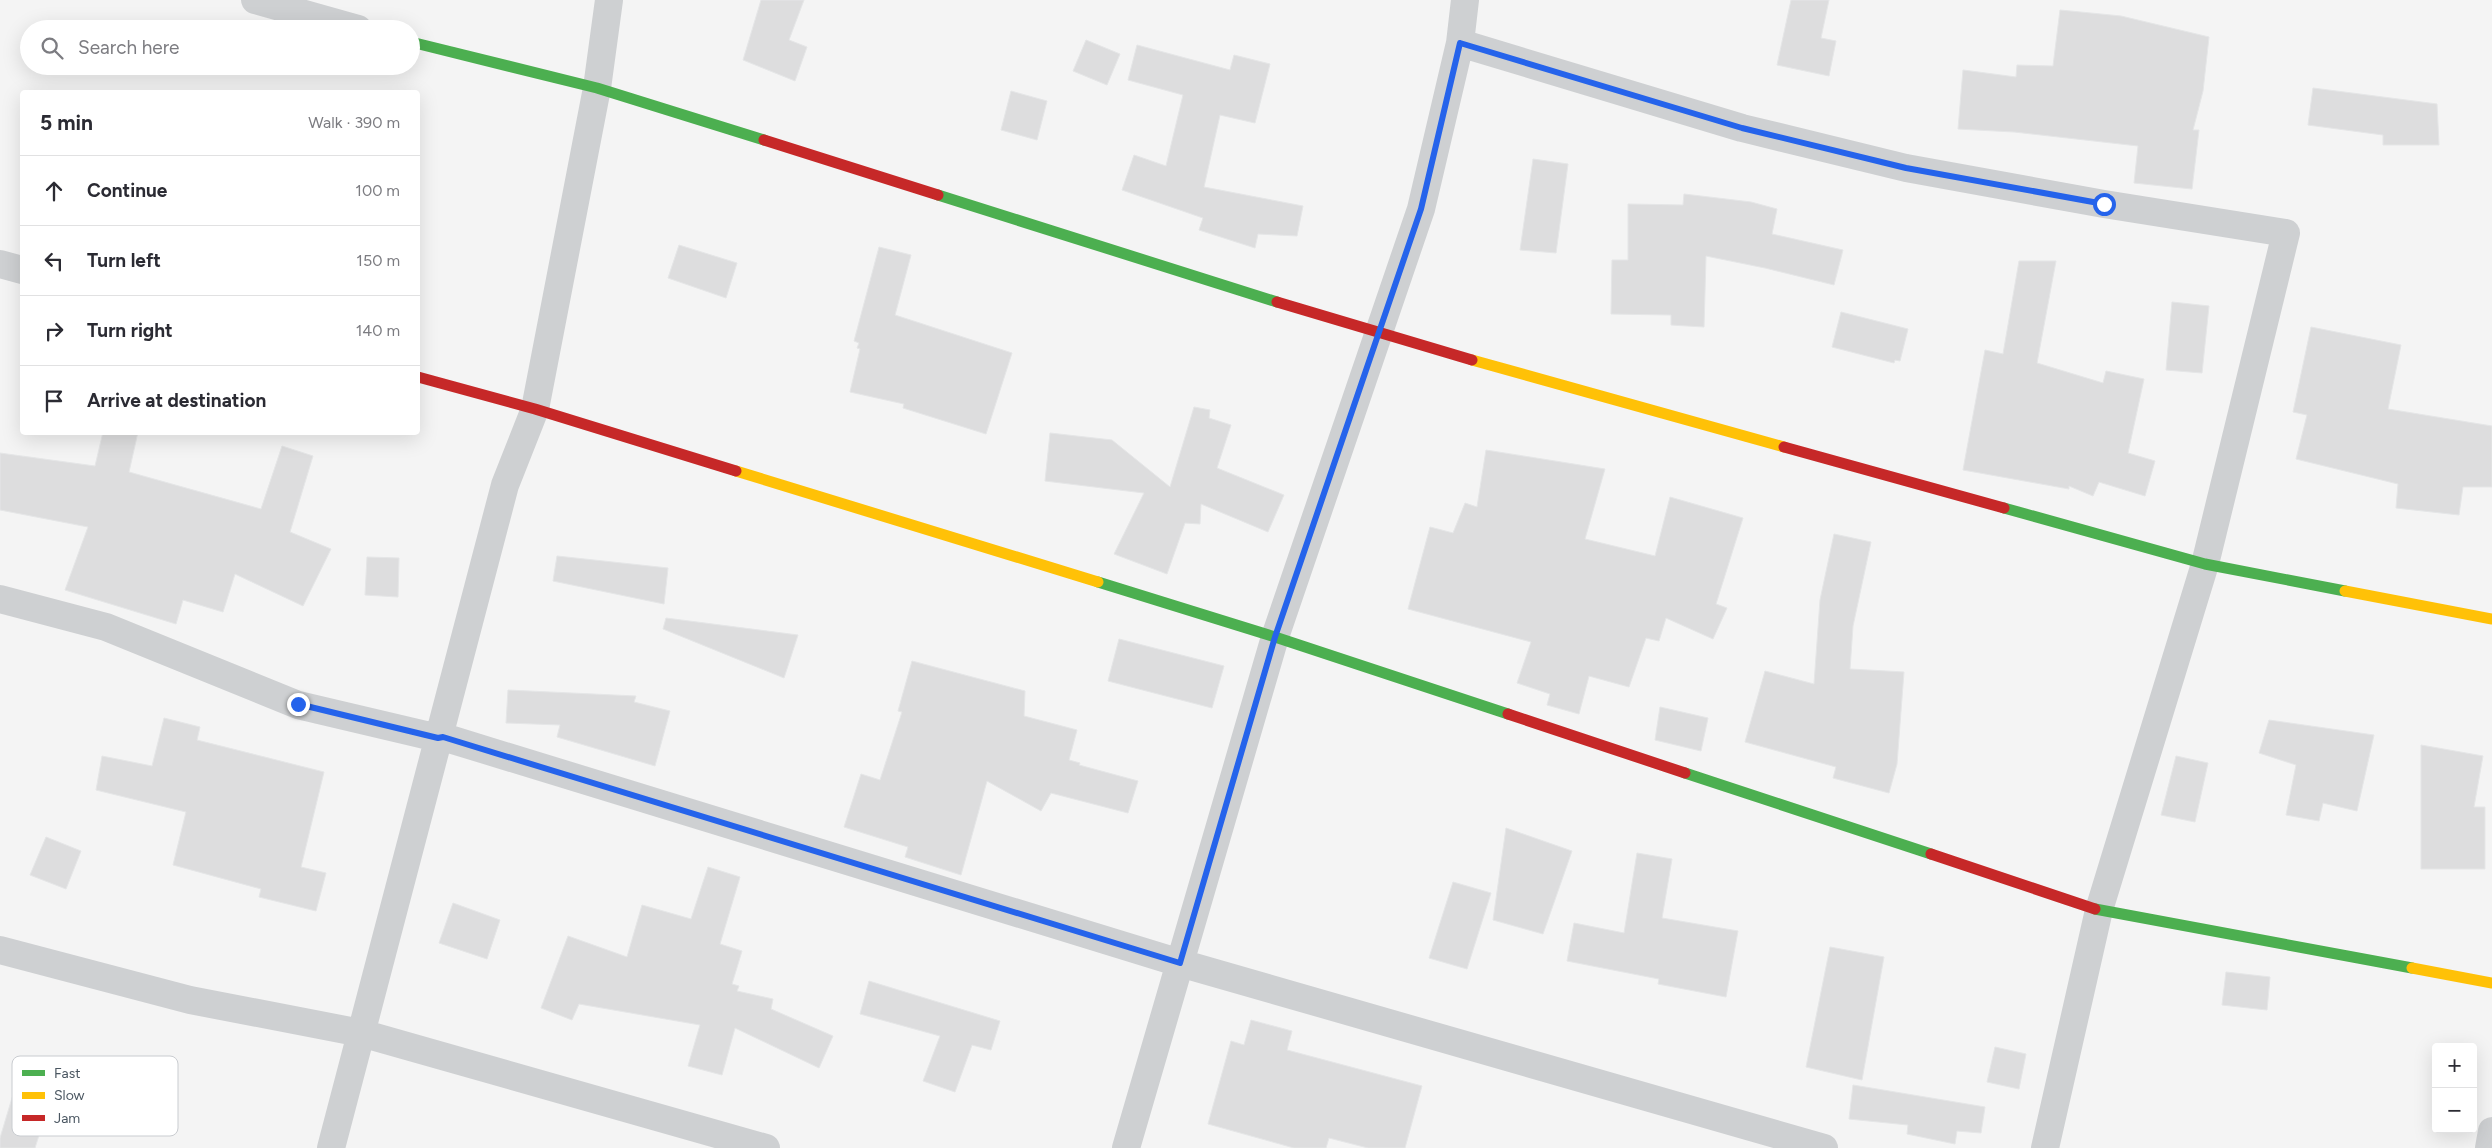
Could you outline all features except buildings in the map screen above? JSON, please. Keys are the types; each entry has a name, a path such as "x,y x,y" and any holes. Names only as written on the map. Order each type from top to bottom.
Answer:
{"street":[{"path":"255,0 326,20"},
{"path":"330,1148 505,485 535,409 597,88 610,0"},
{"path":"1126,1148 1275,637 1421,209 1460,43 1466,0"},
{"path":"1460,43 1742,128 1906,168 2104,204 2286,233 2205,564 2098,910 2045,1148"},
{"path":"420,44 597,88 1378,334 2205,564 2492,619"},
{"path":"0,264 20,269"},
{"path":"420,379 535,409 1275,637 2098,910 2492,983"},
{"path":"0,599 106,627 298,704 438,738 443,737 1180,963 1824,1148"},
{"path":"0,950 190,1000 361,1033 766,1148"},
{"path":"2489,1148 2492,1131"}],"traffic: fast":[{"path":"420,44 597,88 764,140"},
{"path":"938,195 1277,302"},
{"path":"2004,508 2205,564 2345,591"},
{"path":"1098,582 1275,637 1508,714"},
{"path":"1685,773 1931,854"},
{"path":"2095,909 2412,968"}],"traffic: slow":[{"path":"1472,360 1784,447"},
{"path":"736,471 1098,582"},
{"path":"2345,591 2492,619"},
{"path":"2412,968 2492,983"}],"traffic: jam":[{"path":"764,140 938,195"},
{"path":"1277,302 1472,360"},
{"path":"420,378 535,409 736,471"},
{"path":"1784,447 2004,508"},
{"path":"1508,714 1685,773"},
{"path":"1931,854 2095,909"}],"route":[{"path":"298,704 438,738 443,737 1180,963 1275,637 1421,209 1460,43 1742,128 1906,168 2104,204"}]}
